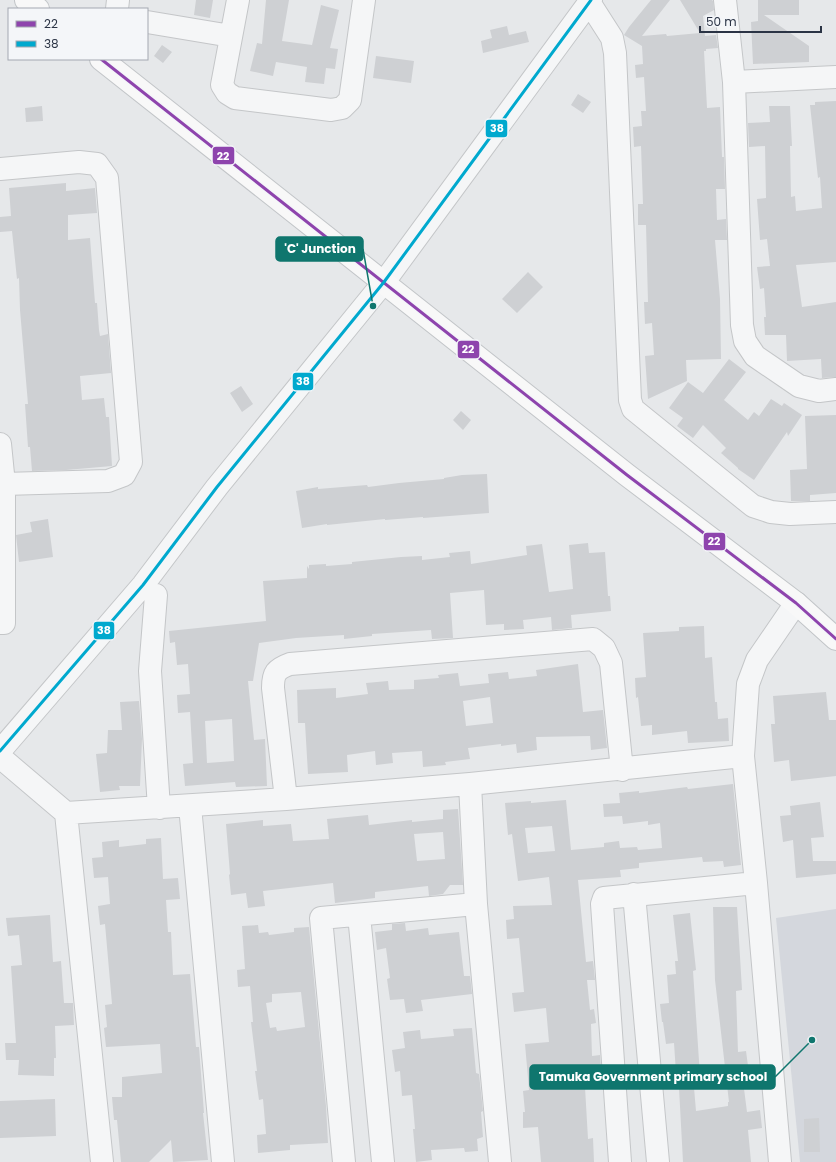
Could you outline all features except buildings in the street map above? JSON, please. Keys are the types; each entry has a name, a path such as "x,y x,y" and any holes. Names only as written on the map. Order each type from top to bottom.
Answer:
{"main road":[{"path":"26,0 37,8"},
{"path":"102,60 621,470 796,602 836,639"}],"street":[{"path":"238,0 222,85 227,94 235,98 331,110 342,108 350,100 364,0"},
{"path":"725,0 734,82 742,325 745,341 755,356 798,386 819,391 836,390"},
{"path":"0,751 143,585 217,487 384,282 590,1 612,38 615,53 630,400 633,409 753,506 771,512 790,514 836,512"},
{"path":"148,22 231,36"},
{"path":"734,82 836,77"},
{"path":"0,169 79,162 97,164 106,178 131,462 124,475 108,481 4,484"},
{"path":"0,444 4,484 4,623 0,623"},
{"path":"156,595 150,671 159,808"},
{"path":"780,1162 756,883 743,756 748,684 757,660 796,602"},
{"path":"286,799 273,678 280,668 290,664 306,662 593,639 604,648 611,663 622,770"},
{"path":"66,813 190,806 470,784 622,770 743,756"},
{"path":"0,757 66,813 102,1162"},
{"path":"470,784 476,904 500,1162"},
{"path":"190,806 223,1162"},
{"path":"620,1162 602,904 604,898 756,883"},
{"path":"634,894 658,1162"},
{"path":"344,1162 321,918 476,904"},
{"path":"359,915 383,1162"}],"shaded area":[{"path":"836,909 836,1162 800,1162 776,918"}],"transit line":[{"name":"38","path":"0,751 143,585 217,487 384,282 591,0"},
{"name":"22","path":"102,60 627,475 796,603 836,639"}],"place":[{"name":"'C' Junction","path":"373,306"},
{"name":"Tamuka Government primary school","path":"812,1040"}]}
